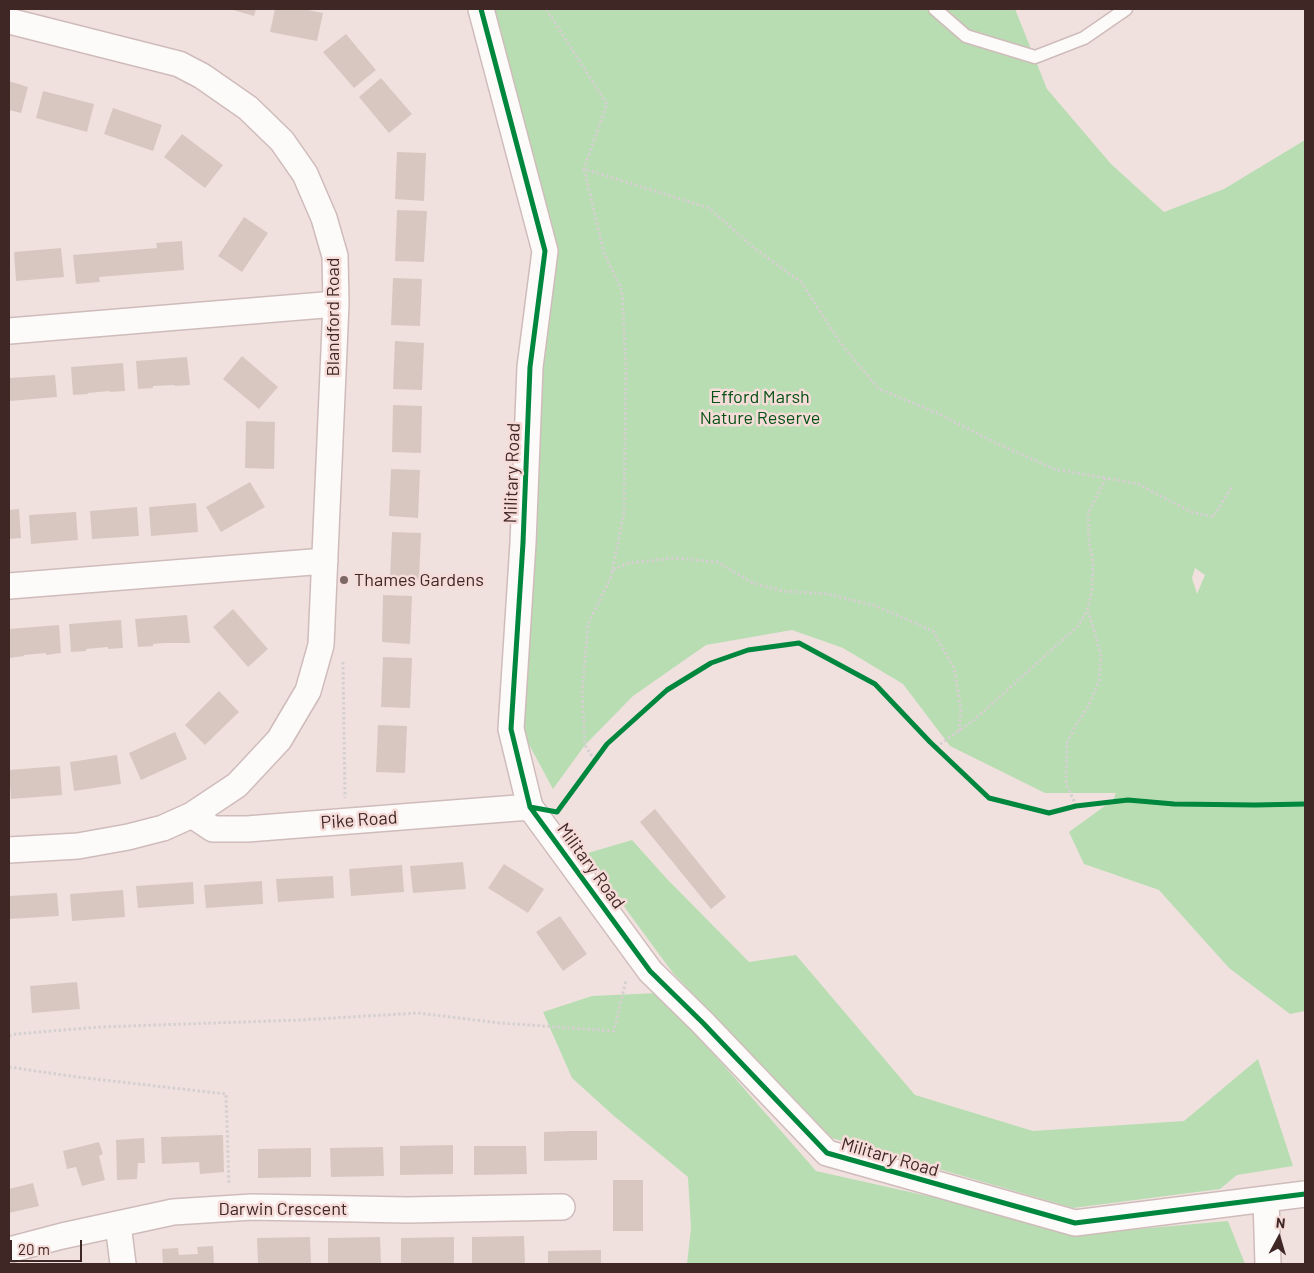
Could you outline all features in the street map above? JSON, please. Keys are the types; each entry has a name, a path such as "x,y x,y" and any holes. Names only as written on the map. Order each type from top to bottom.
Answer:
{"street":[{"name":"Military Road","path":"481,9 545,251 530,367 523,543 511,729 530,807 650,971 703,1023 827,1153 1075,1223 1305,1194"},
{"name":"Blandford Road","path":"9,21 179,64 202,76 248,108 282,141 305,174 324,218 334,256 336,304 321,645 308,691 279,740 237,784 192,815"},
{"path":"9,331 336,304"},
{"path":"9,586 325,561"},
{"name":"Pike Road","path":"192,815 213,829 247,829 530,807"},
{"path":"9,850 78,846 128,837 163,828 192,815"},
{"path":"1266,1199 1268,1264"},
{"name":"Darwin Crescent","path":"9,1250 62,1236 173,1212 252,1207 407,1210 562,1207"},
{"path":"118,1224 123,1264"}],"lane":[{"path":"934,9 966,36 1035,58 1084,38 1126,9"}],"path":[{"path":"546,9 607,104 584,169 604,253 622,291 626,370 624,512 611,577 588,624 582,694 585,745 594,761"},
{"path":"584,169 709,208 755,249 801,282 842,346 879,389 938,413 994,442 1054,469 1138,484 1191,512 1213,517 1233,485"},
{"path":"936,747 974,720 1078,626 1087,611 1092,590 1093,563 1088,543 1088,514 1106,478"},
{"path":"613,570 628,563 676,558 717,562 753,583 782,591 828,594 876,606 933,631 954,668 961,710 958,731"},
{"path":"1076,806 1066,783 1068,743 1075,727 1088,707 1099,682 1101,657 1087,611"},
{"path":"530,807 557,812 607,744 667,690 711,663 748,650 799,643 875,684 989,798 1049,813 1076,806 1128,800 1174,804"},
{"path":"321,645 343,646 345,821"},
{"path":"1255,805 1305,804"},
{"path":"9,1036 99,1027 300,1020 418,1013 500,1023 614,1031 634,948"},
{"path":"9,1067 77,1077 226,1094 230,1208"}],"green space":[{"name":"Efford Marsh Nature Reserve","path":"490,9 1015,9 1047,89 1111,164 1164,212 1224,189 1305,140 1305,1011 1290,1014 1229,968 1159,890 1084,864 1069,832 1113,800 1116,793 1045,793 950,746 903,684 843,648 792,630 706,645 633,696 585,745 553,789 519,726 538,375 552,251","holes":["1195,568 1205,575 1197,594 1192,578"]},
{"path":"632,840 667,879 749,962 796,955 915,1095 1033,1131 1184,1121 1258,1059 1293,1166 1237,1175 1220,1189 1073,1208 832,1138 673,973 588,853"},
{"path":"658,993 816,1171 1093,1233 1228,1221 1245,1264 687,1264 691,1228 688,1177 614,1116 572,1078 543,1012 592,996"}],"building":[{"path":"230,9 256,9 254,16"},
{"path":"275,9 303,9 323,13 317,41 270,32"},
{"path":"346,34 376,70 354,88 323,52"},
{"path":"381,78 412,114 389,133 359,97"},
{"path":"9,81 28,87 21,113 9,110"},
{"path":"43,91 94,104 87,132 36,118"},
{"path":"113,108 162,125 153,151 104,134"},
{"path":"182,134 223,165 205,188 164,157"},
{"path":"397,152 426,153 424,201 395,199"},
{"path":"397,210 427,211 424,262 395,261"},
{"path":"244,217 268,233 242,272 218,256"},
{"path":"182,241 184,270 99,277 100,282 76,284 73,255 157,248 156,243"},
{"path":"61,248 64,277 16,281 14,252"},
{"path":"393,278 422,279 420,326 391,325"},
{"path":"395,341 424,343 422,390 393,389"},
{"path":"242,356 278,387 259,409 223,379"},
{"path":"187,357 190,385 153,386 153,388 138,389 136,361"},
{"path":"123,363 125,391 73,395 71,367"},
{"path":"55,375 57,397 9,401 9,378"},
{"path":"393,405 422,406 421,453 392,452"},
{"path":"246,421 275,422 274,469 245,468"},
{"path":"391,469 420,470 418,518 389,516"},
{"path":"250,482 265,507 221,532 206,507"},
{"path":"196,503 198,532 151,536 149,507"},
{"path":"137,507 139,536 92,539 90,511"},
{"path":"19,509 21,538 9,539 9,510"},
{"path":"76,512 78,540 31,544 29,515"},
{"path":"392,532 421,533 419,580 390,579"},
{"path":"383,595 412,596 410,644 382,642"},
{"path":"233,609 268,649 248,667 213,627"},
{"path":"187,615 190,643 164,643 138,647 135,619"},
{"path":"121,620 123,648 108,649 108,647 71,652 69,624"},
{"path":"59,625 61,653 24,655 9,658 9,629"},
{"path":"383,657 412,658 410,708 381,707"},
{"path":"219,691 239,712 205,745 185,725"},
{"path":"378,725 407,726 405,773 376,772"},
{"path":"175,732 187,759 141,780 129,753"},
{"path":"117,755 121,784 74,791 70,762"},
{"path":"60,766 62,795 11,799 9,770"},
{"path":"655,809 726,897 711,909 640,822"},
{"path":"463,862 466,889 413,893 410,866"},
{"path":"504,864 544,889 528,913 488,888"},
{"path":"402,865 404,892 351,896 349,869"},
{"path":"333,876 334,898 278,902 276,879"},
{"path":"262,881 263,904 206,908 204,885"},
{"path":"193,882 194,904 138,908 136,886"},
{"path":"123,890 125,917 72,921 70,894"},
{"path":"57,893 59,916 9,919 9,896"},
{"path":"560,916 587,954 563,971 536,932"},
{"path":"77,982 80,1009 32,1013 30,986"},
{"path":"597,1131 597,1160 544,1161 544,1132"},
{"path":"223,1135 224,1172 200,1174 199,1162 162,1164 161,1137"},
{"path":"144,1138 145,1163 138,1163 137,1179 117,1180 116,1140"},
{"path":"99,1142 103,1154 99,1156 105,1180 82,1186 76,1167 67,1169 63,1151"},
{"path":"453,1145 453,1174 400,1175 400,1146"},
{"path":"474,1146 526,1146 527,1174 474,1175"},
{"path":"383,1147 384,1176 331,1177 330,1148"},
{"path":"311,1148 311,1177 258,1178 258,1149"},
{"path":"613,1180 643,1180 643,1231 613,1231"},
{"path":"33,1183 39,1206 9,1213 9,1189"},
{"path":"524,1236 525,1264 472,1264 472,1237"},
{"path":"310,1237 311,1264 258,1264 257,1238"},
{"path":"380,1237 381,1264 328,1264 328,1238"},
{"path":"454,1237 454,1264 401,1264 401,1238"},
{"path":"213,1246 214,1264 163,1264 162,1249 178,1248 179,1255 198,1254 197,1247"},
{"path":"601,1250 601,1264 548,1264 548,1251"}],"cycle path":[{"path":"481,9 545,251 530,367 523,543 511,729 530,807 650,971 703,1023 827,1153 1075,1223 1305,1194"},
{"path":"530,807 557,812 607,744 667,690 711,663 748,650 799,643 875,684 930,742 989,798 1049,813 1076,806 1128,800 1174,804 1305,804"}],"place":[{"name":"Thames Gardens","path":"344,580"}]}
